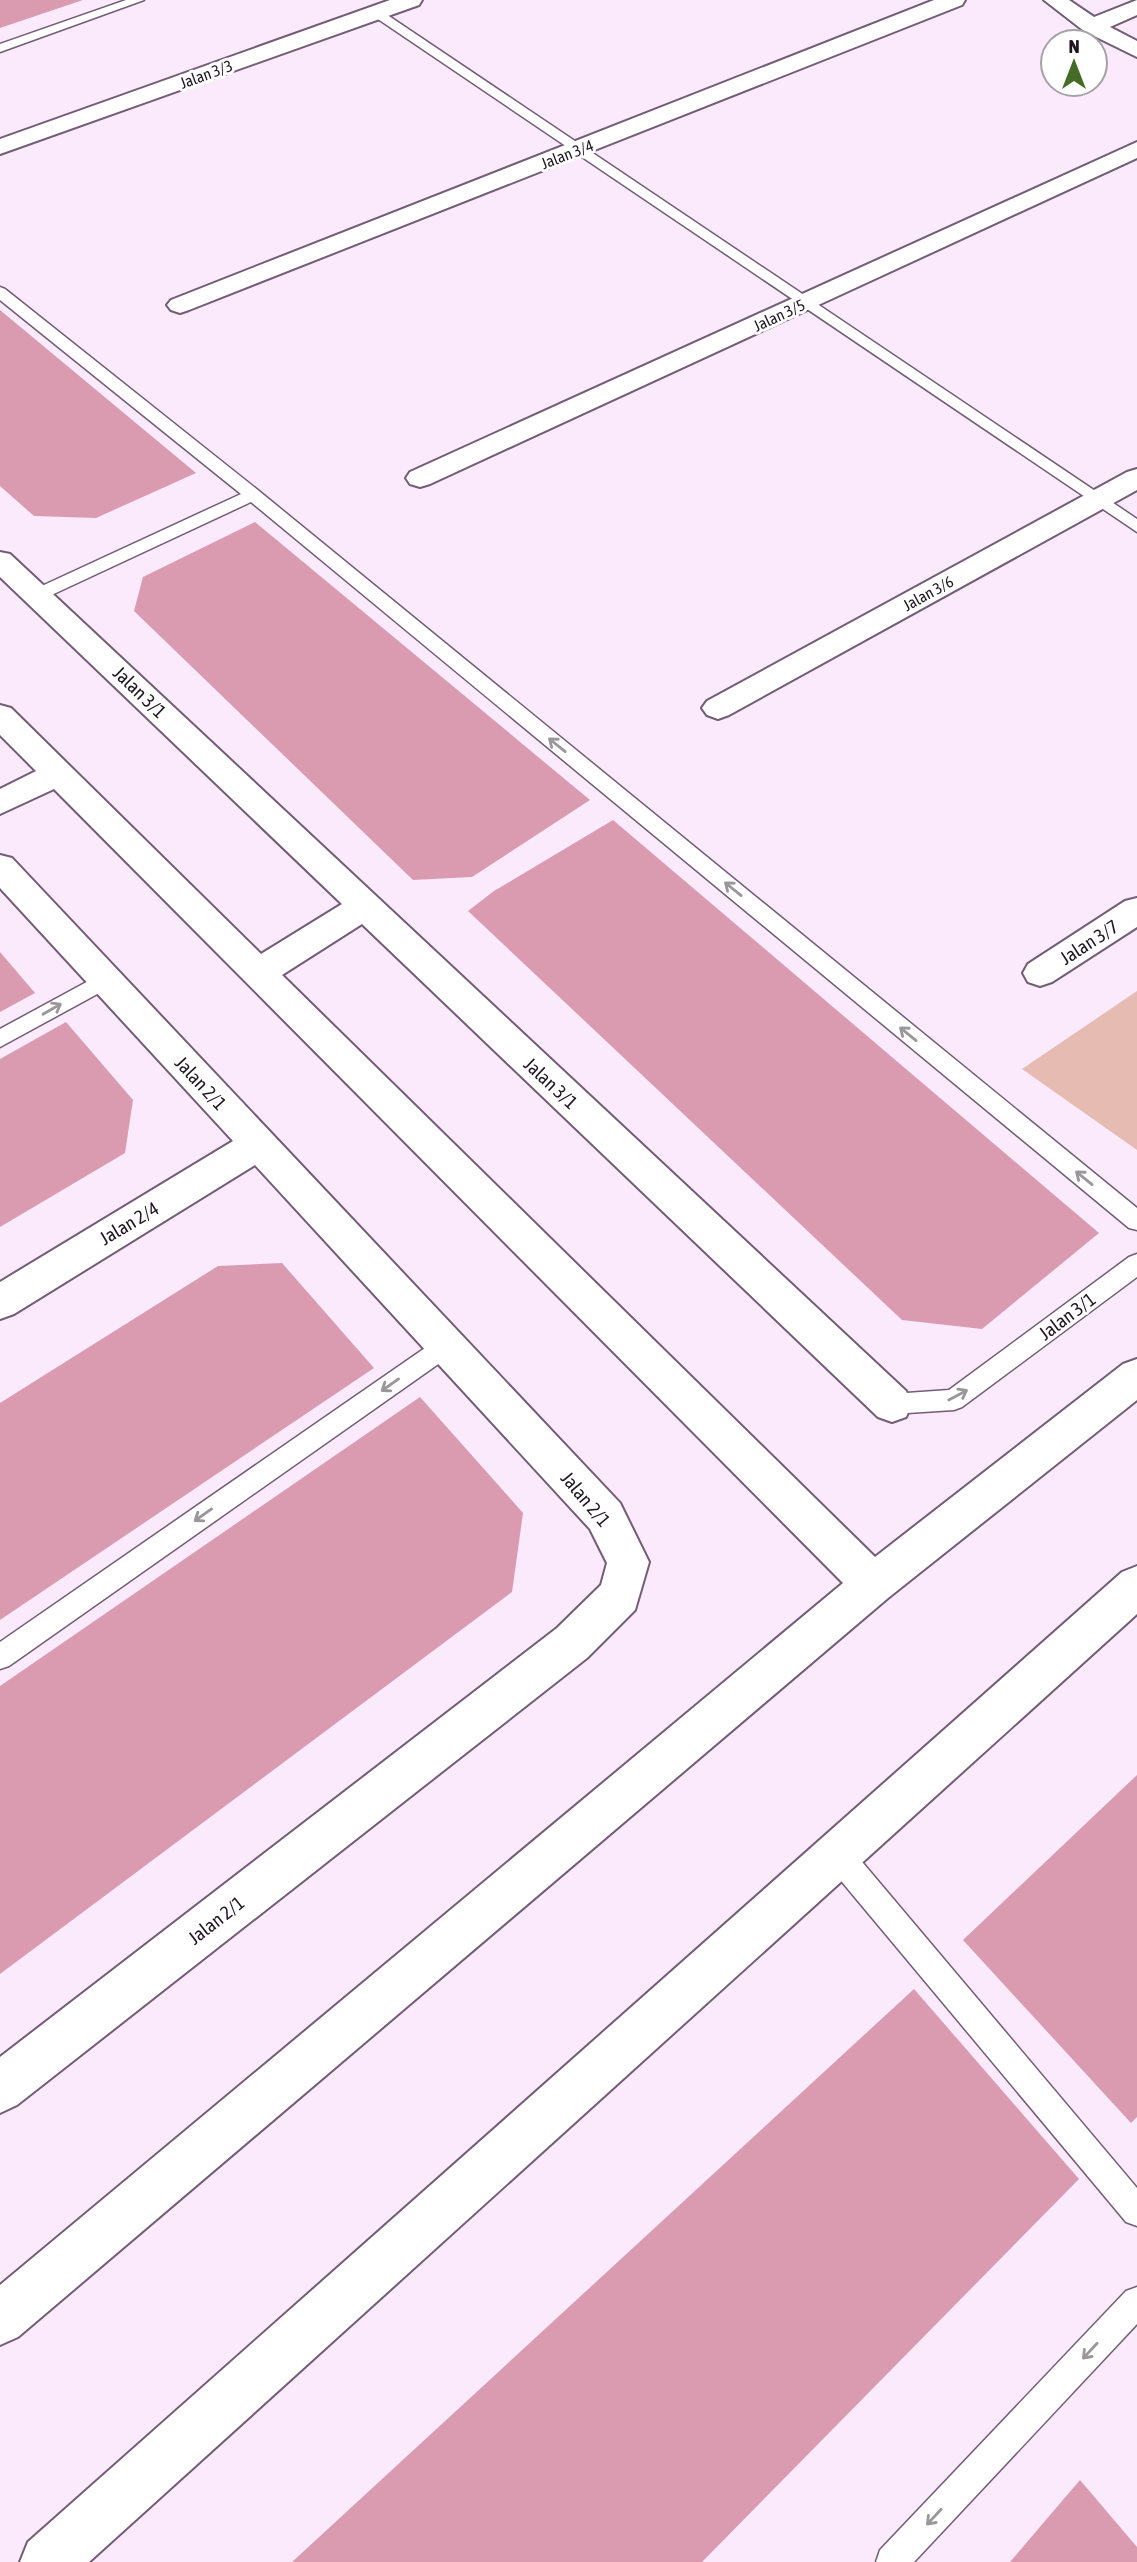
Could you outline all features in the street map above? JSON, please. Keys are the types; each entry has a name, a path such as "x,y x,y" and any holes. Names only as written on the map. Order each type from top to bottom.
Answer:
{"street":[{"name":"Jalan 3/3","path":"0,147 411,0"},
{"name":"Jalan 3/4","path":"180,306 954,0"},
{"path":"1055,0 1092,26 1137,50"},
{"path":"1092,26 1137,7"},
{"name":"Jalan 3/5","path":"420,478 1137,149"},
{"name":"Jalan 3/6","path":"718,708 1137,478"},
{"name":"Jalan 3/1","path":"0,561 892,1404"},
{"path":"0,716 873,1584"},
{"path":"0,803 57,774"},
{"name":"Jalan 2/1","path":"0,867 605,1516 628,1562 620,1596 572,1643 0,2088"},
{"path":"259,974 364,906"},
{"name":"Jalan 3/7","path":"1040,973 1137,910"},
{"name":"Jalan 2/4","path":"0,1302 258,1144"},
{"path":"0,2319 873,1584 1137,1376"},
{"path":"48,2562 1137,1586"}],"lane":[{"path":"0,48 138,0"},
{"path":"377,12 1137,527"},
{"path":"0,292 253,495 1137,1222"},
{"path":"37,595 253,495"},
{"path":"0,1039 105,979"},
{"name":"Jalan 3/1","path":"892,1404 954,1400 1137,1264"},
{"path":"0,1657 446,1346"},
{"path":"837,1854 1137,2211"},
{"path":"892,2562 1137,2302"}],"shaded area":[{"path":"1137,991 1137,1150 1022,1069"}],"building":[{"path":"0,0 83,0 0,28"},
{"path":"0,310 196,473 96,518 34,516 0,486"},
{"path":"255,522 590,800 472,877 413,880 134,611 143,577"},
{"path":"613,820 1099,1233 982,1329 902,1320 468,911 494,891"},
{"path":"0,952 35,993 0,1012"},
{"path":"66,1022 133,1100 125,1153 0,1227 0,1059"},
{"path":"282,1263 374,1368 0,1620 0,1403 218,1266"},
{"path":"420,1397 523,1513 512,1592 0,1974 0,1686"},
{"path":"1137,1775 1137,2117 1131,2123 963,1940"},
{"path":"914,1989 1079,2179 702,2562 292,2562"},
{"path":"1080,2480 1137,2547 1137,2562 1010,2562"}]}
